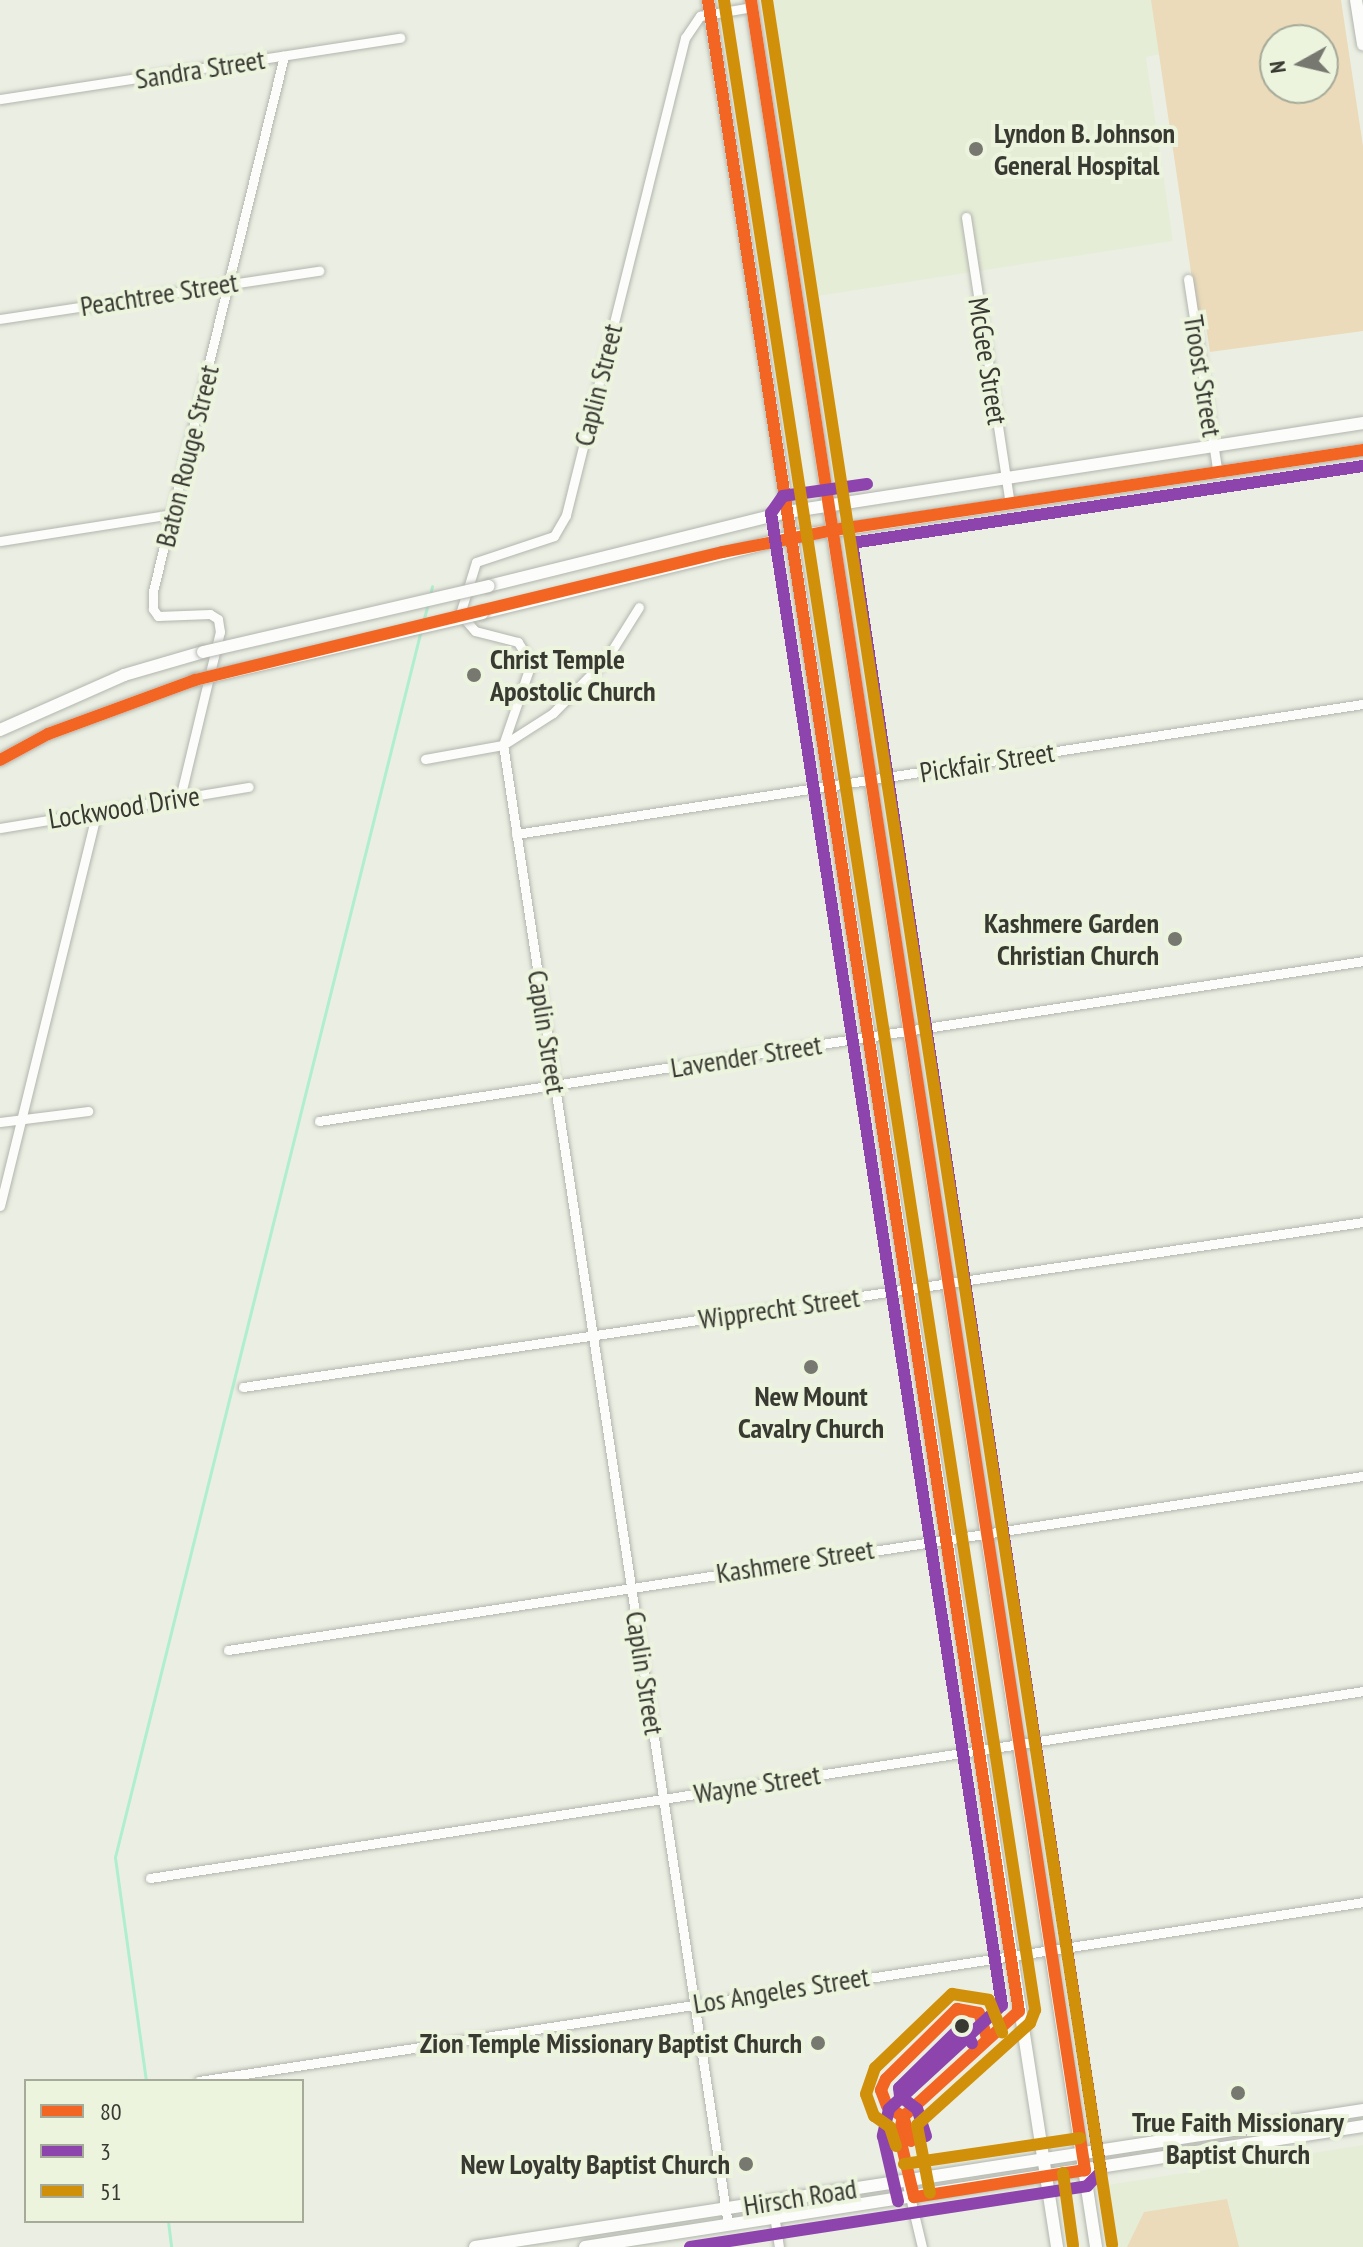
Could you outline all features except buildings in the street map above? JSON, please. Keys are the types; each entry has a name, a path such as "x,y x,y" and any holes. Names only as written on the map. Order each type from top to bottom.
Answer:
{"main road":[{"path":"1356,0 1363,44"},
{"path":"752,4 910,1031 952,1283 1096,2247"},
{"path":"709,6 977,1751 1057,2247"},
{"path":"0,730 124,675 203,652 787,512 1363,423"},
{"path":"0,760 48,734 195,680 791,537 1363,450"},
{"name":"Hirsch Road","path":"475,2247 1363,2110"},
{"path":"1261,2126 1263,2141"},
{"name":"Hirsch Road","path":"585,2247 635,2243 728,2225 1363,2126"}],"street":[{"path":"709,6 752,4"},
{"name":"Caplin Street","path":"709,6 695,19 685,38 566,515 554,536 483,557 471,569 461,621 475,631 518,642 531,663 503,745 697,2004 728,2225"},
{"name":"Sandra Street","path":"0,99 400,38"},
{"name":"Baton Rouge Street","path":"180,798 220,632 218,619 210,614 166,618 153,609 172,514 284,56"},
{"name":"McGee Street","path":"966,217 1010,504"},
{"name":"Peachtree Street","path":"0,319 319,271"},
{"name":"Troost Street","path":"1188,279 1218,474"},
{"path":"0,541 172,514"},
{"path":"425,759 503,745 578,692 639,607"},
{"name":"Pickfair Street","path":"516,834 1363,704"},
{"name":"Lockwood Drive","path":"0,828 249,787"},
{"path":"0,1206 97,811"},
{"name":"Lavender Street","path":"319,1121 1363,961"},
{"path":"0,1122 88,1111"},
{"name":"Wipprecht Street","path":"243,1387 1363,1222"},
{"name":"Kashmere Street","path":"228,1650 1363,1476"},
{"name":"Wayne Street","path":"150,1878 1363,1691"},
{"name":"Los Angeles Street","path":"212,2079 1363,1902"},
{"path":"911,2179 922,2247"},
{"path":"772,2202 779,2247"},
{"path":"631,2223 635,2243"}],"shaded area":[{"name":"Lyndon B. Johnson General Hospital","path":"767,0 1157,0 1166,53 1146,57 1173,241 818,296"},
{"path":"1151,0 1341,0 1363,146 1363,331 1210,352 1204,313 1197,313"},
{"path":"1363,2145 1363,2247 1109,2247 1100,2186"},
{"path":"1227,2199 1239,2247 1127,2247 1144,2212"}],"waterway":[{"path":"430,595 432,586"},
{"path":"423,622 428,603"},
{"path":"146,2079 115,1857 421,630"},
{"path":"168,2223 171,2247"}],"transit line":[{"name":"80","path":"708,0 1019,2011 903,2117 899,2134 914,2197"},
{"name":"51","path":"724,0 1035,2010 1030,2023 917,2125 930,2193"},
{"name":"80","path":"751,0 1085,2170 914,2197"},
{"name":"51","path":"767,0 1112,2245"},
{"name":"80","path":"0,760 48,734 195,680 723,552 834,530 1363,450"},
{"name":"3","path":"690,2247 1087,2186 1101,2172 852,543 1363,466"},
{"name":"3","path":"867,484 783,496 771,513 1002,2005 889,2109 883,2136 898,2201"},
{"name":"51","path":"896,2146 890,2127 874,2116 866,2094 875,2068 952,1994 989,2000 1002,2033"},
{"name":"80","path":"911,2141 903,2117 887,2106 881,2090 886,2079 957,2009 979,2013 987,2038"},
{"name":"3","path":"926,2136 917,2109 900,2096 899,2088 962,2026 972,2043"},
{"name":"51","path":"904,2164 1080,2138"},
{"name":"51","path":"1063,2173 1073,2245"}],"place":[{"name":"Lyndon B. Johnson General Hospital","path":"976,149"},
{"name":"Christ Temple Apostolic Church","path":"474,675"},
{"name":"Kashmere Garden Christian Church","path":"1175,939"},
{"name":"New Mount Cavalry Church","path":"811,1367"},
{"name":"Zion Temple Missionary Baptist Church","path":"818,2043"},
{"name":"True Faith Missionary Baptist Church","path":"1238,2093"},
{"name":"New Loyalty Baptist Church","path":"746,2164"}]}
